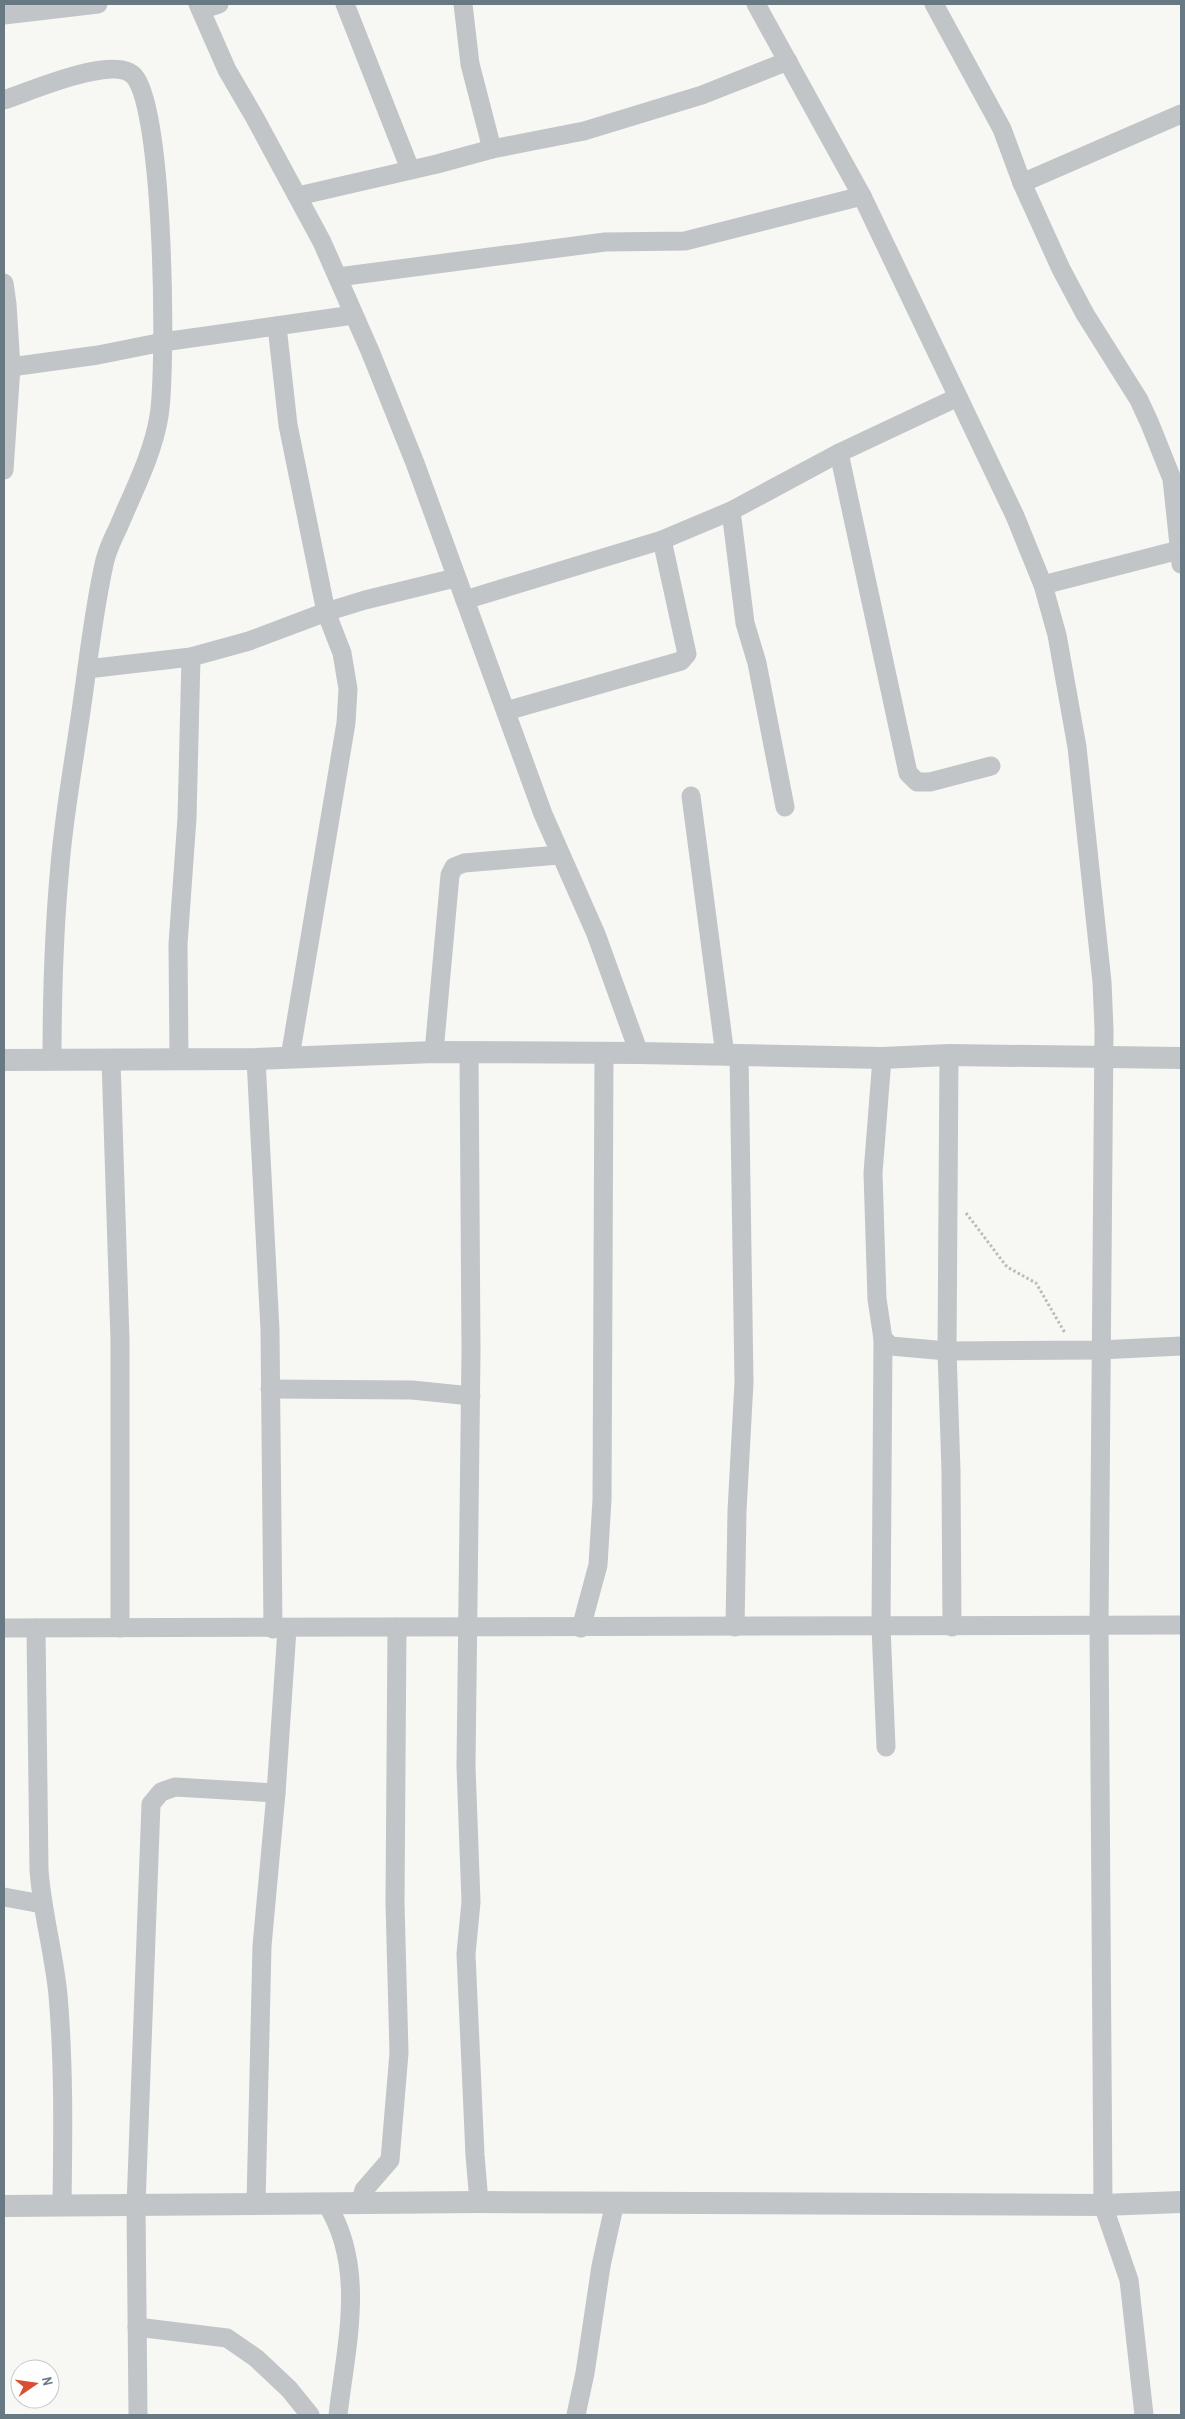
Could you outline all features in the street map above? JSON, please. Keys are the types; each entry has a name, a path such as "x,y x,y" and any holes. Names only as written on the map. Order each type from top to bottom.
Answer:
{"street":[{"path":"4,15 98,4"},
{"path":"219,4 200,7 226,70 298,196 338,277 354,315 411,455 455,578 465,600 560,855 596,934 639,1053"},
{"path":"345,4 410,169"},
{"path":"463,4 470,64 492,149"},
{"path":"756,4 862,196 1015,516 1043,585 1057,636 1077,747 1102,982 1104,1057 1099,1625 1103,2205 1129,2280 1144,2415"},
{"path":"934,4 1002,129 1022,183 1061,269 1085,314 1139,400 1172,479 1180,557 1043,585"},
{"path":"298,196 492,149 584,131 702,95 788,61"},
{"path":"4,100 89,72 122,69 134,76 141,89 147,109 156,176 164,342 159,415 154,441 106,556 87,669 60,864 54,951 52,1059"},
{"path":"1022,183 1181,114"},
{"path":"338,277 605,242 685,241 862,196"},
{"path":"4,283 11,367 4,470"},
{"path":"11,367 164,342 354,315"},
{"path":"277,326 288,425 326,612 342,654 348,689 346,723 290,1057"},
{"path":"465,600 662,540 731,511 839,453 958,397"},
{"path":"839,453 908,774 917,782 930,782 991,766"},
{"path":"731,511 745,623 756,663 785,807"},
{"path":"506,711 681,661 687,654 662,540"},
{"path":"87,669 191,657 249,641 326,612 455,578"},
{"path":"179,1059 178,944 187,818 191,657"},
{"path":"690,796 732,1055 744,1382 737,1511 734,1627"},
{"path":"434,1052 450,875 454,867 474,862 560,855"},
{"path":"4,1060 256,1058 434,1052 639,1053 882,1058 949,1055 1181,1058"},
{"path":"469,1053 471,1396 466,1766 471,1902 466,1954 475,2156 479,2202"},
{"path":"581,1628 598,1565 602,1500 604,1053"},
{"path":"949,1055 947,1351 951,1470 952,1627"},
{"path":"256,1058 270,1330 270,1389 280,1629 276,1794 262,1946 256,2203"},
{"path":"882,1058 872,1173 877,1298 883,1339 881,1627 886,1746"},
{"path":"111,1060 120,1340 120,1628"},
{"path":"883,1339 891,1346 947,1351 1100,1350 1181,1346"},
{"path":"270,1389 412,1390 471,1396"},
{"path":"4,1628 280,1629 1181,1625"},
{"path":"360,2203 364,2190 390,2160 400,2053 394,1903 397,1627"},
{"path":"36,1628 39,1870 42,1904 58,1993 64,2075 62,2206"},
{"path":"138,2415 136,2206 151,1804 161,1792 175,1787 276,1794"},
{"path":"4,1898 42,1904"},
{"path":"4,2206 479,2202 1103,2205 1181,2202"},
{"path":"576,2415 585,2373 601,2266 615,2202"},
{"path":"326,2203 338,2222 343,2236 351,2279 352,2303 338,2415"},
{"path":"137,2327 226,2338 256,2358 289,2389 310,2415"}],"path":[{"path":"948,1188 1007,1267 1036,1282 1075,1350"}]}
